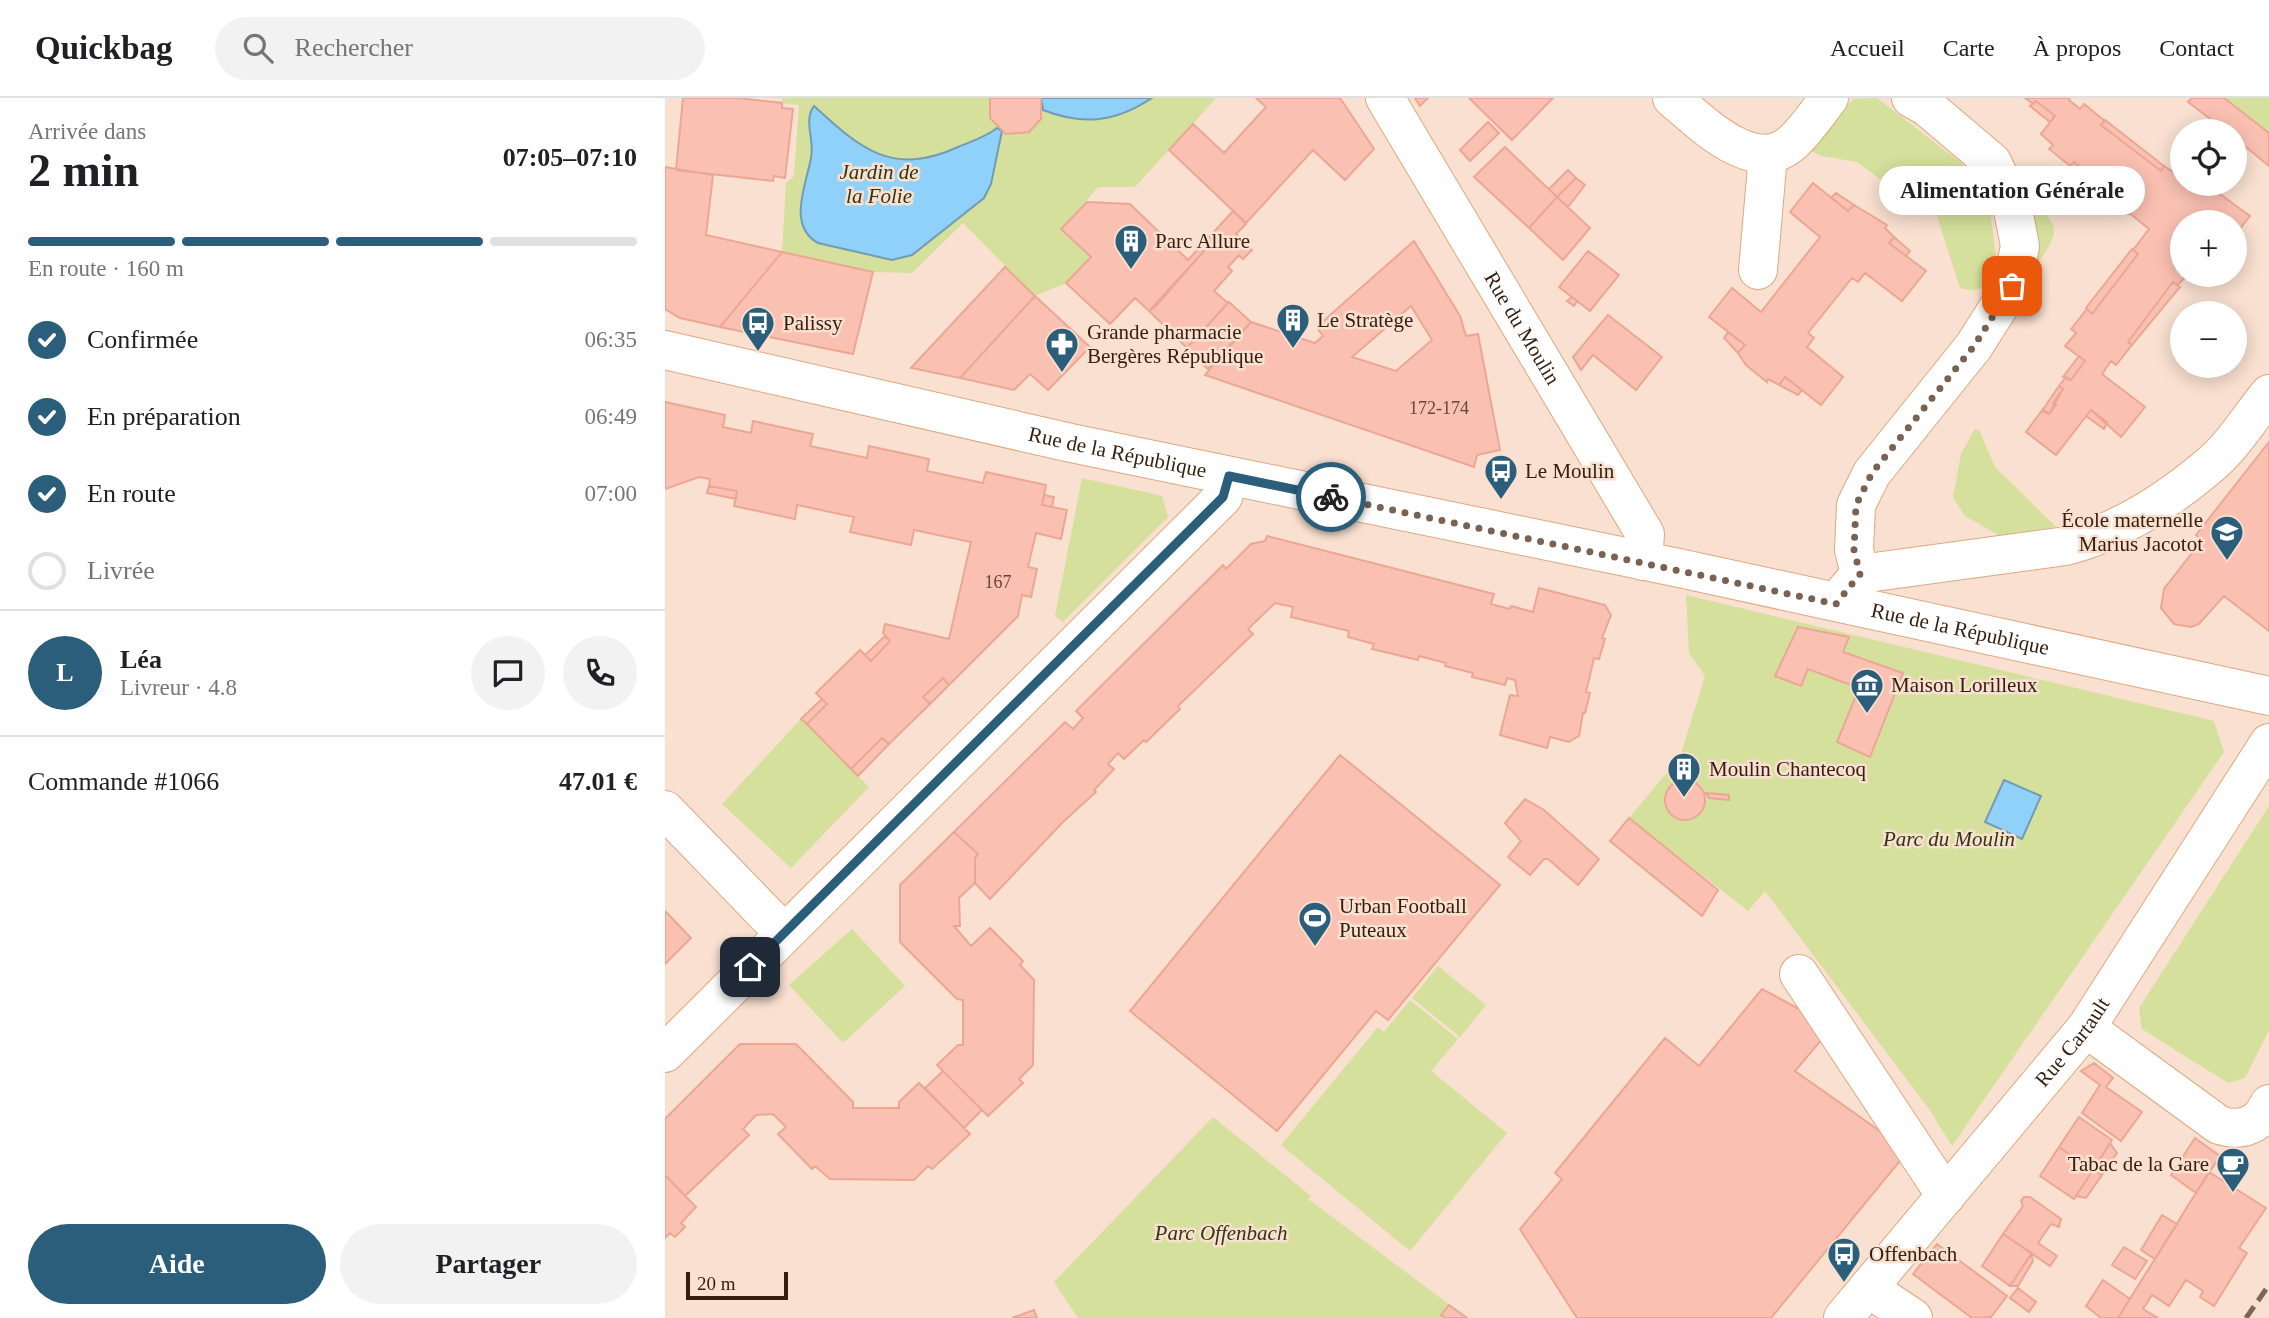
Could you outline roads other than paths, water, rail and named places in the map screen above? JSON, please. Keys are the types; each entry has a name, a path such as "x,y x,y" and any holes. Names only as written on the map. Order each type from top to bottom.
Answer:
{"street":[{"name":"Rue du Moulin","path":"1385,98 1645,534 1643,561"},
{"path":"1672,98 1704,125 1744,150 1768,155 1793,143 1829,98"},
{"path":"1860,574 1854,550 1856,505 1872,473 1980,336 2012,286 2020,246 2012,205 1992,162 1927,107 1911,98"},
{"path":"1758,270 1768,155"},
{"name":"Rue de la République","path":"665,350 780,379 1229,476 1643,561 2269,696"},
{"path":"1836,604 1860,574 2066,546 2097,538 2137,517 2212,464 2269,394"},
{"path":"665,1053 783,932 1223,497 1229,476"},
{"name":"Rue Cartault","path":"1843,1318 2086,1028 2269,743"},
{"path":"665,810 783,932"},
{"path":"1799,974 1946,1196"},
{"path":"2086,1028 2219,1125 2235,1130 2255,1123 2269,1104"},
{"path":"1868,1288 1913,1318"}],"water":[{"path":"1041,98 1152,98 1113,117 1086,120 1043,110"},
{"path":"814,106 863,146 896,159 935,156 978,139 997,128 1002,131 991,184 984,198 912,255 892,260 818,243 809,236 801,216 812,151 809,118"},
{"path":"2004,780 2041,796 2022,839 1985,822"}],"railway":[{"path":"2246,1318 2269,1285"}],"place":[{"name":"Parc Allure","path":"1131,271"},
{"name":"Alimentation Générale","path":"2012,286"},
{"name":"Le Stratège","path":"1293,350"},
{"name":"Palissy","path":"758,353"},
{"name":"Grande pharmacie Bergères République","path":"1062,374"},
{"name":"Le Moulin","path":"1501,501"},
{"name":"École maternelle Marius Jacotot","path":"2227,562"},
{"name":"Maison Lorilleux","path":"1867,715"},
{"name":"Moulin Chantecoq","path":"1684,799"},
{"name":"Urban Football Puteaux","path":"1315,948"},
{"name":"Tabac de la Gare","path":"2233,1194"},
{"name":"Offenbach","path":"1844,1284"}],"park label":[{"name":"Jardin de la Folie","path":"879,184"},
{"name":"Parc du Moulin","path":"1949,839"},
{"name":"Parc Offenbach","path":"1221,1233"}]}
